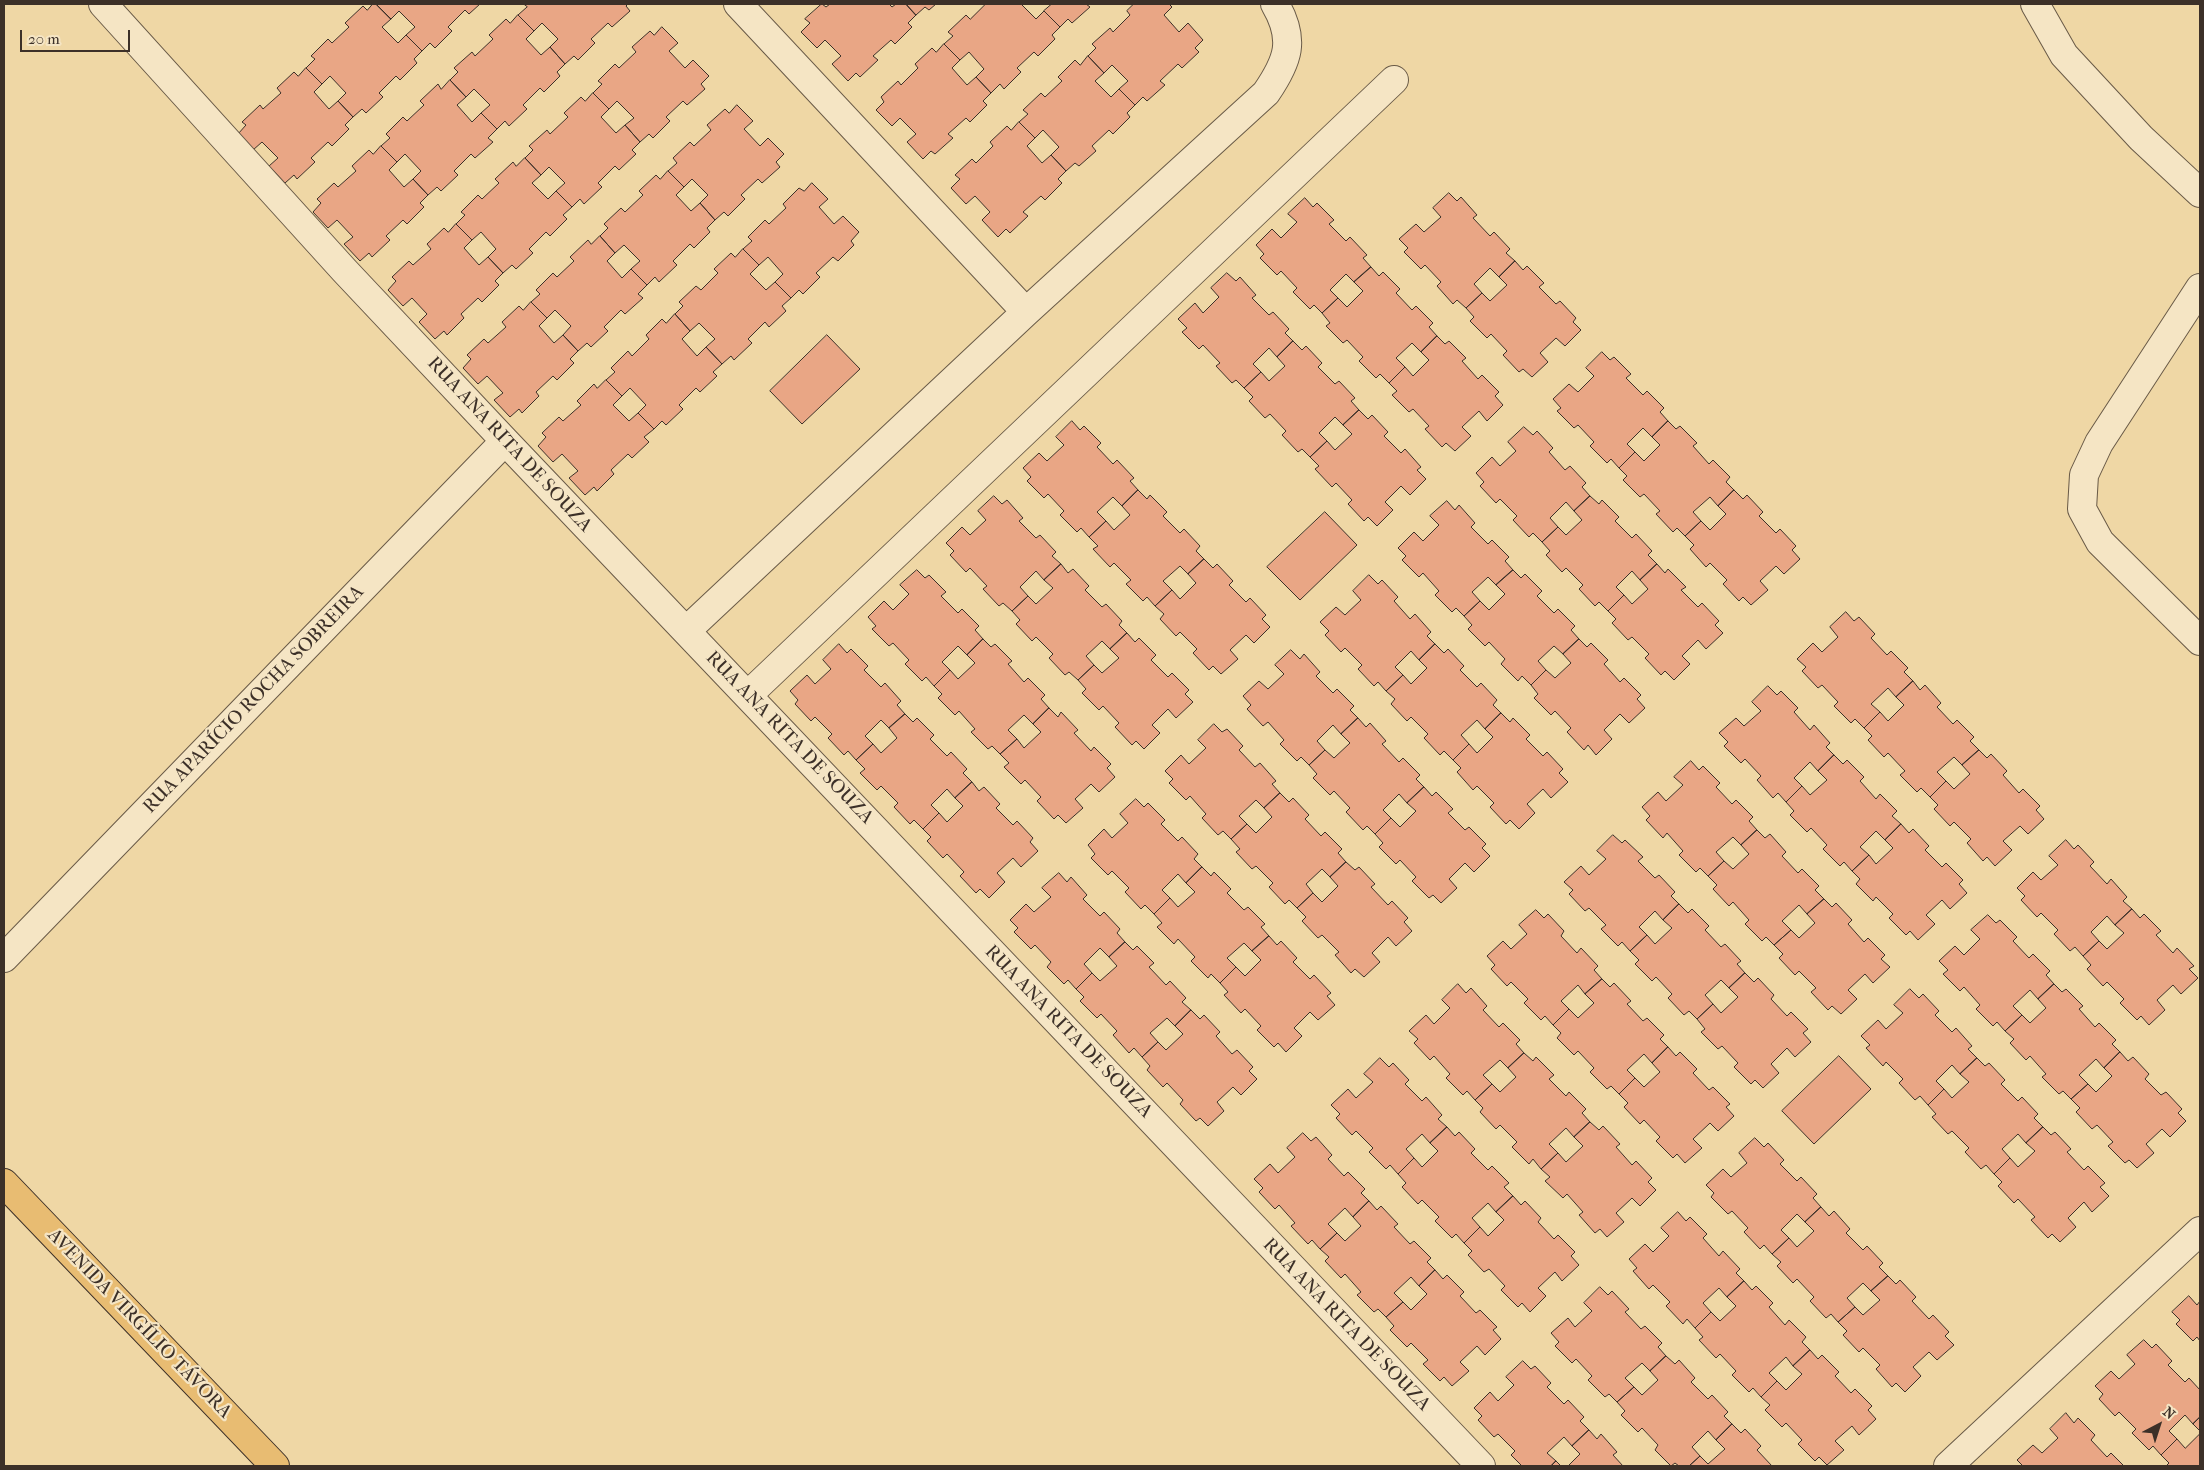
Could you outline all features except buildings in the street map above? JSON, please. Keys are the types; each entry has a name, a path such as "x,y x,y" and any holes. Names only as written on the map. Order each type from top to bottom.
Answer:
{"main road":[{"name":"AVENIDA VIRGÍLIO TÁVORA","path":"4,1183 275,1466"}],"street":[{"name":"RUA ANA RITA DE SOUZA","path":"103,4 344,270 505,441 1480,1466"},
{"path":"738,4 1026,312"},
{"path":"686,631 1026,312 1266,93 1287,55 1288,36 1282,16 1275,4"},
{"path":"2035,4 2064,56 2141,138 2200,193"},
{"path":"748,695 1394,80"},
{"path":"2200,288 2099,444 2084,474 2082,509 2100,542 2200,641"},
{"name":"RUA APARÍCIO ROCHA SOBREIRA","path":"4,958 505,441"},
{"path":"1948,1466 2200,1231"}]}
